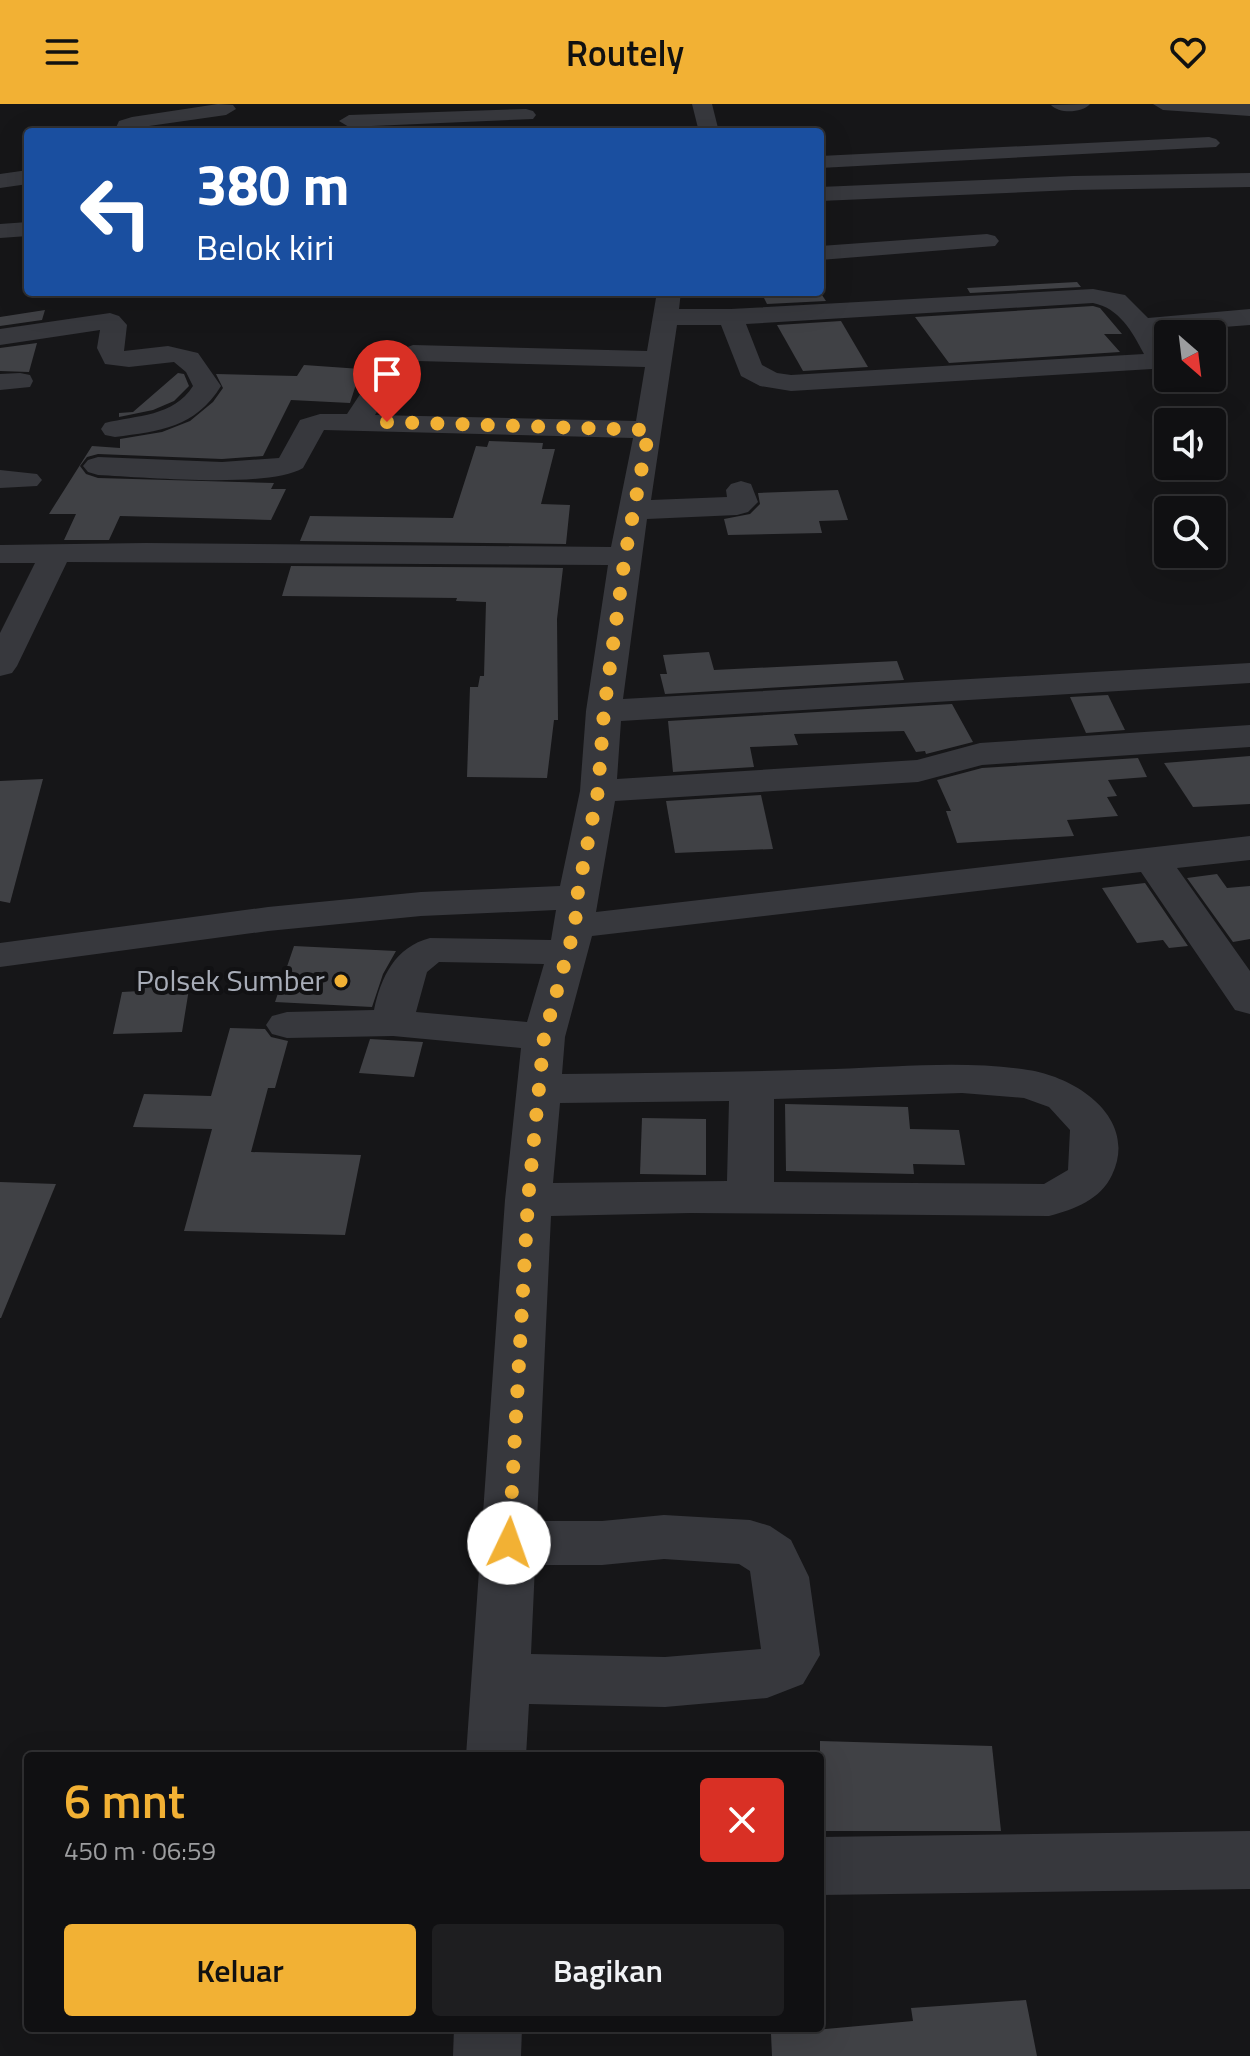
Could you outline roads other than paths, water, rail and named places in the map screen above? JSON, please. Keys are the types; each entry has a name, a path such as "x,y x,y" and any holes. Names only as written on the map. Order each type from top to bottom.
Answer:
{"street":[{"path":"331,104 354,127 526,115"},
{"path":"702,104 708,128"},
{"path":"1163,104 1250,110"},
{"path":"125,128 139,121 226,109"},
{"path":"824,162 1209,143"},
{"path":"0,181 24,178"},
{"path":"824,194 1073,183 1250,180"},
{"path":"0,231 24,229"},
{"path":"824,253 987,241"},
{"path":"496,1752 528,1200 544,1037 573,925 598,791 604,711 625,556 649,430 667,305 731,317 1093,296 1116,300 1142,326 1158,356 1152,361 791,383 770,380 750,370 731,317"},
{"path":"1142,326 1250,317"},
{"path":"0,337 110,321 114,325 110,348 114,358 177,353 190,357 207,386 197,400 180,414 162,422 115,429"},
{"path":"357,421 395,361 413,353 659,359"},
{"path":"511,402 519,356"},
{"path":"98,466 222,471 286,466 293,462 310,426 320,422 357,421 511,402 649,430"},
{"path":"634,510 737,506 743,502 741,490"},
{"path":"0,554 162,552 625,556"},
{"path":"0,666 55,555"},
{"path":"604,711 1250,673"},
{"path":"598,791 918,771 980,754 1250,736"},
{"path":"393,1023 403,973 415,958 430,950 573,925 1250,848"},
{"path":"1151,859 1250,1001"},
{"path":"0,955 268,919 421,904 573,925"},
{"path":"287,1025 393,1023 544,1037"},
{"path":"528,1200 1049,1200 1080,1188 1094,1165 1093,1126 1065,1097 1029,1084 962,1079 539,1089"},
{"path":"750,1198 752,1086"},
{"path":"500,1678 665,1682 767,1673 782,1666 791,1655 781,1577 771,1556 750,1542 664,1537 602,1543 509,1543"},
{"path":"824,1866 1250,1860"},
{"path":"487,2056 488,2032"}],"place":[{"name":"Polsek Sumber","path":"341,981"}]}
